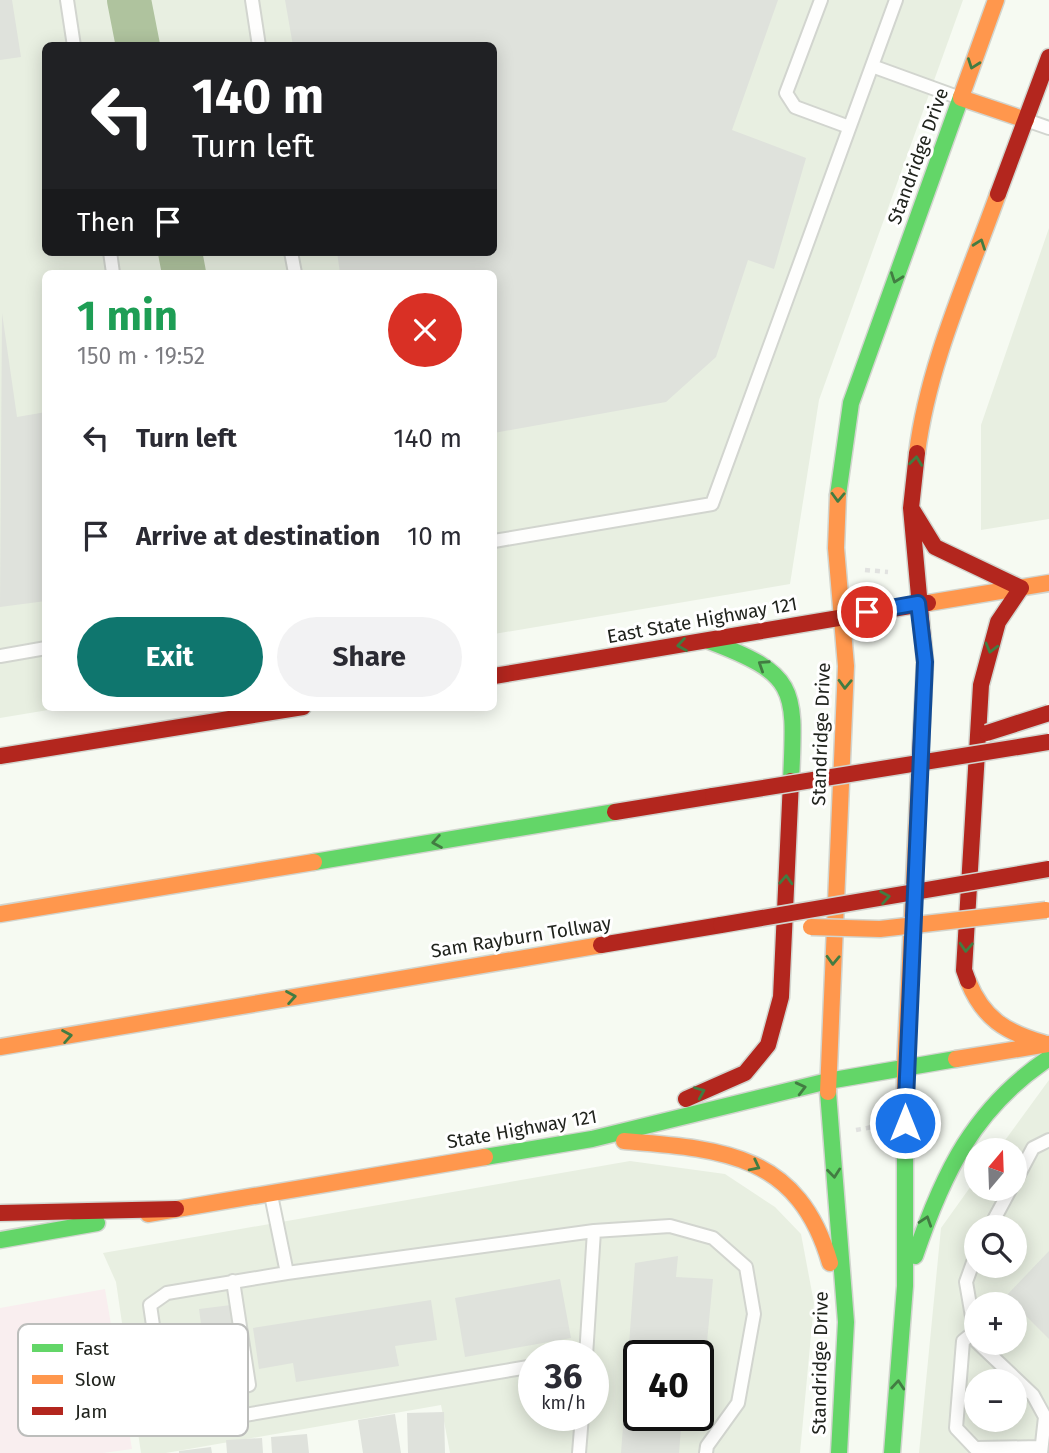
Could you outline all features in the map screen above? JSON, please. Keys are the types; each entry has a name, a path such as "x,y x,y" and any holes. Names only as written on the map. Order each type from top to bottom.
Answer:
{"main road":[{"name":"Standridge Drive","path":"839,1453 846,1322 828,1081 846,666 836,548 839,476 851,403 996,0"},
{"path":"892,1453 905,1286 905,1067 925,662 911,508 921,422 948,331 1049,57"},
{"path":"961,98 1026,120"},
{"path":"911,508 935,547 1021,588"},
{"path":"918,603 1049,583"},
{"path":"905,1286 932,1201 972,1128 1049,1049 1006,1033 979,1007 964,970 981,685 998,622 1021,588"},
{"name":"East State Highway 121","path":"497,676 918,603"},
{"path":"592,1139 745,1073 768,1045 781,997 794,719 788,690 767,663 709,641"},
{"path":"0,756 278,711"},
{"path":"868,770 1049,713"},
{"path":"0,914 1049,742"},
{"name":"Sam Rayburn Tollway","path":"0,1047 1049,869"},
{"path":"41,891 109,896"},
{"path":"721,925 880,929 1047,910"},
{"name":"State Highway 121","path":"0,1240 592,1139 828,1081 905,1067 1049,1049"},
{"path":"592,1139 720,1151 755,1164 785,1183 814,1218 827,1247 844,1344"},
{"path":"0,1213 176,1209"}],"lane":[{"path":"67,0 74,42"},
{"path":"252,0 258,42"},
{"path":"821,0 786,93 795,107 849,127"},
{"path":"497,540 712,504 896,0"},
{"path":"872,66 961,98"},
{"path":"1026,120 1049,128"},
{"path":"0,656 42,649"},
{"path":"1027,1159 1033,1148 1049,1140"},
{"path":"271,1194 287,1273"},
{"path":"153,1324 150,1305 167,1293 287,1273 594,1231 670,1226 713,1238 746,1267 754,1314 738,1404 707,1446 706,1453"},
{"path":"587,1340 594,1231"},
{"path":"233,1281 240,1324"},
{"path":"964,1341 956,1428 975,1448 1041,1450 1045,1417 1033,1395 992,1355"},
{"path":"248,1414 518,1369"},
{"path":"579,1453 581,1431"}],"path":[{"path":"864,570 900,573"},
{"path":"855,1130 889,1124"}],"shaded area":[{"path":"0,0 963,0 819,400 790,584 497,633 497,270 42,270 42,711 0,718"},
{"path":"1049,228 1049,519 981,530 981,425"},
{"path":"1049,1080 1049,1453 919,1453 941,1228 964,1196 964,1201 1027,1201 1027,1138 1007,1138"},
{"path":"630,1161 725,1174 775,1207 801,1234 814,1303 800,1453 450,1453 441,1405 166,1453 141,1453 139,1436 248,1436 248,1324 122,1324 116,1282 103,1253"},
{"path":"105,1289 111,1324 18,1324 18,1436 130,1436 132,1449 103,1453 0,1453 0,1308"}],"building":[{"path":"0,0 12,0 21,57 0,60"},
{"path":"285,0 778,0 732,130 806,158 774,269 748,260 716,357 666,402 497,432 497,270 340,270 338,256 497,256 497,42 292,42"},
{"path":"2,313 17,417 42,413 42,602 0,607"},
{"path":"1049,1251 1049,1339 1027,1317 1027,1292 1010,1292 1023,1278 1027,1278 1027,1274"},
{"path":"678,1256 676,1277 713,1279 707,1340 629,1340 635,1263"},
{"path":"560,1279 571,1338 518,1340 518,1348 465,1357 455,1298"},
{"path":"431,1300 437,1340 395,1346 399,1366 296,1382 293,1363 259,1369 253,1328"},
{"path":"231,1305 234,1324 201,1324 199,1309"},
{"path":"444,1412 445,1453 408,1453 407,1413"},
{"path":"395,1414 401,1453 363,1453 358,1420"},
{"path":"623,1426 623,1431 681,1431 679,1453 621,1453"},
{"path":"307,1434 309,1453 272,1453 271,1437"},
{"path":"262,1438 263,1453 227,1453 226,1440"},
{"path":"211,1447 212,1453 179,1453 179,1451"}],"waterway":[{"path":"129,0 137,42"},
{"path":"181,256 183,270"}],"traffic: fast":[{"path":"838,495 851,403 961,97"},
{"path":"709,641 760,664 776,676 785,689 791,705 793,725 791,781"},
{"path":"314,862 615,812"},
{"path":"915,1256 937,1197 964,1145 1000,1098 1049,1058"},
{"path":"485,1157 592,1139 828,1081 956,1059"},
{"path":"828,1092 846,1322 839,1453"},
{"path":"892,1453 905,1286 905,1128"},
{"path":"0,1240 97,1223"}],"traffic: slow":[{"path":"961,97 996,0"},
{"path":"961,98 1026,120"},
{"path":"917,453 922,420 940,354 998,194"},
{"path":"828,1092 846,666 836,548 838,495"},
{"path":"928,603 1049,583"},
{"path":"905,1128 905,1067 919,777"},
{"path":"0,914 314,862"},
{"path":"811,927 880,929 1046,910"},
{"path":"0,1047 601,945"},
{"path":"968,981 981,1005 997,1022 1017,1034 1043,1043"},
{"path":"956,1059 1049,1044"},
{"path":"624,1141 724,1154 752,1164 777,1178 798,1199 816,1227 830,1263"},
{"path":"148,1214 485,1157"}],"traffic: jam":[{"path":"998,194 1049,57"},
{"path":"917,453 911,508 925,662 919,777"},
{"path":"913,511 935,547 1021,588"},
{"path":"968,981 964,970 981,685 998,622 1021,588"},
{"path":"497,675 928,603"},
{"path":"0,756 278,711"},
{"path":"987,733 1049,713"},
{"path":"713,796 1049,742"},
{"path":"686,1099 745,1073 768,1045 781,997 791,781"},
{"path":"615,812 713,796"},
{"path":"721,925 1049,869"},
{"path":"601,945 721,925"},
{"path":"0,1213 176,1209"}],"route":[{"path":"867,612 918,603 925,662 905,1067 905,1123"}]}
